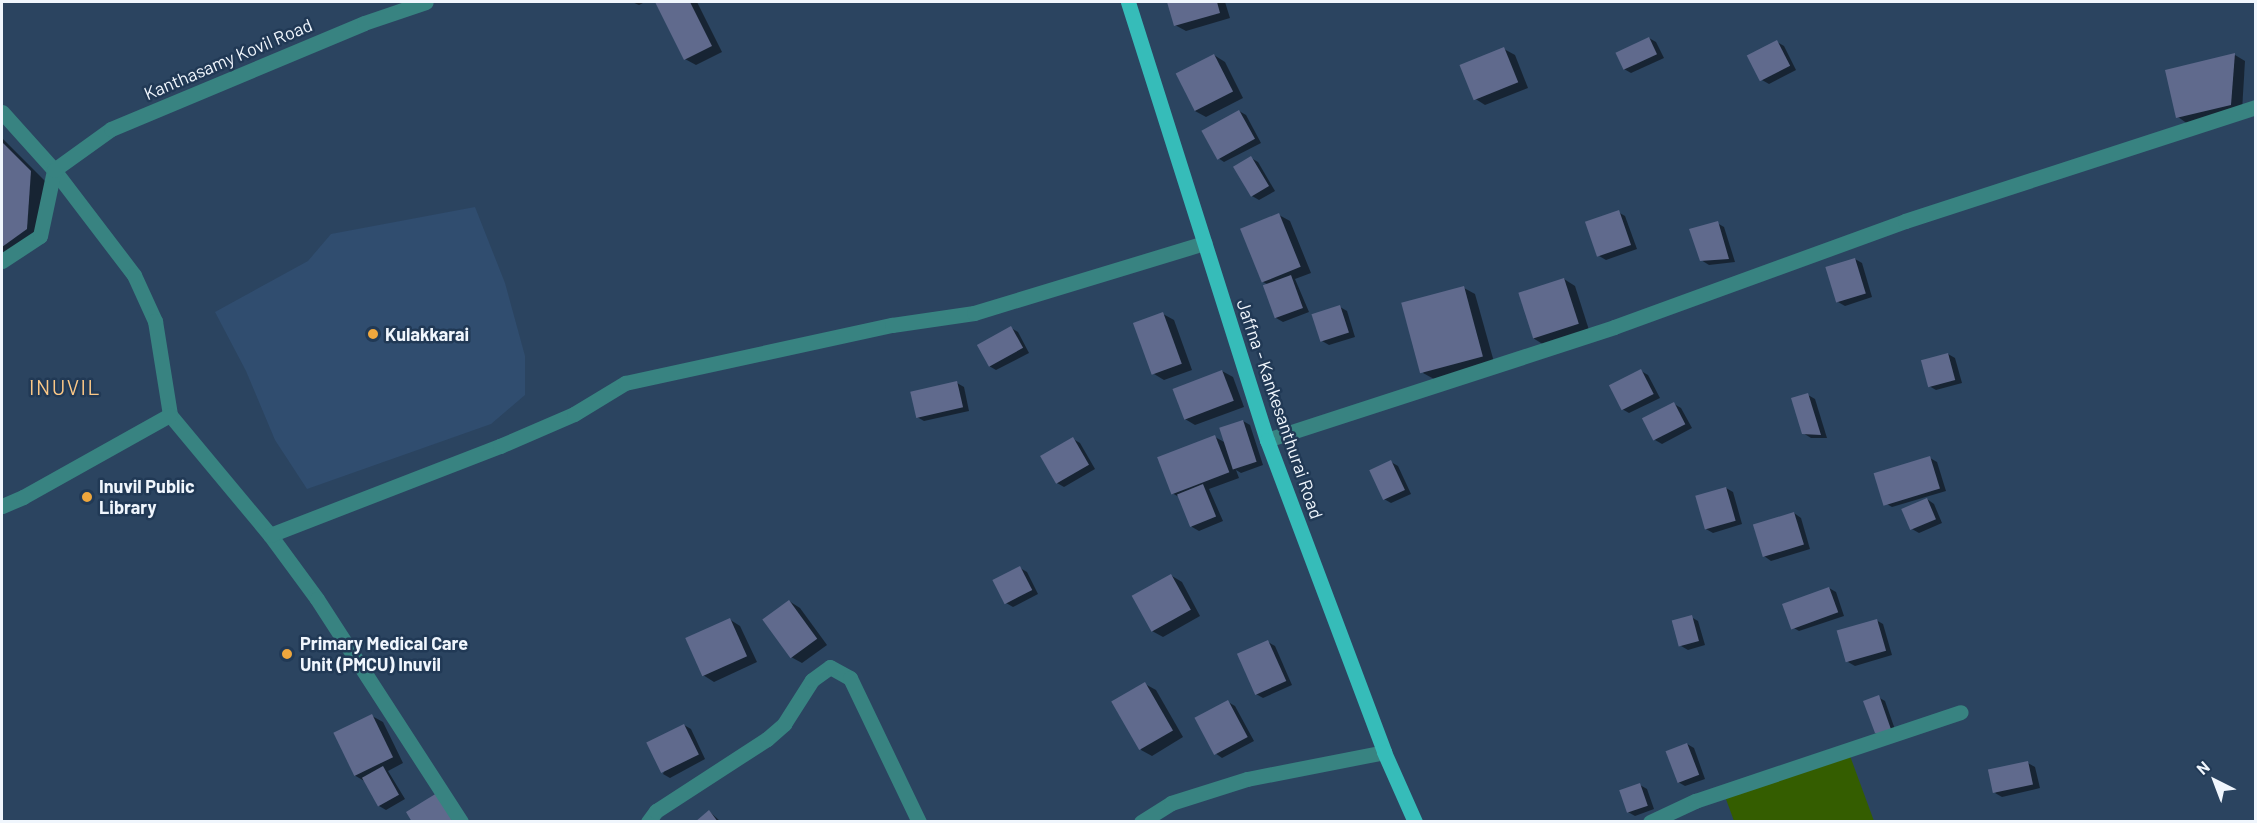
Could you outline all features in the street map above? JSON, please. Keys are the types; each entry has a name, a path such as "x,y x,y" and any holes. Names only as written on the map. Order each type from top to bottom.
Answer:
{"main road":[{"name":"Jaffna - Kankesanthurai Road","path":"1128,2 1267,440 1384,752 1415,822"}],"street":[{"name":"Kanthasamy Kovil Road","path":"54,170 111,129 364,23 426,2"},
{"path":"1267,440 1614,327 1905,221 2256,107"},
{"path":"2,112 54,170 134,275 155,321 170,415 270,536 317,599 461,822"},
{"path":"2,261 40,236 54,170"},
{"path":"270,536 500,446 574,414 625,383 892,325 974,313 1205,243"},
{"path":"2,506 23,497 170,415"},
{"path":"648,822 656,811 767,739 784,724 812,680 830,667 850,678 919,822"},
{"path":"1650,822 1695,801 1961,712"},
{"path":"1141,822 1171,803 1247,779 1384,752"}],"shaded area":[{"name":"Kulakkarai","path":"475,207 505,283 525,356 525,395 491,424 307,489 275,440 246,371 215,312 308,261 331,234"}],"green space":[{"path":"1846,745 1874,821 1734,821 1723,791"}],"building":[{"path":"655,2 690,2 712,46 684,60"},
{"path":"1167,2 1217,2 1220,13 1174,26"},
{"path":"1649,37 1657,54 1623,70 1615,53"},
{"path":"1777,40 1790,66 1760,81 1747,55"},
{"path":"1504,47 1518,82 1474,100 1459,65"},
{"path":"2235,53 2231,105 2176,118 2165,70"},
{"path":"1214,54 1233,91 1195,111 1176,74"},
{"path":"1239,110 1255,139 1217,160 1201,131"},
{"path":"2,142 31,171 27,229 2,247"},
{"path":"1251,156 1269,186 1251,197 1233,167"},
{"path":"1619,210 1631,245 1597,257 1585,222"},
{"path":"1279,213 1301,267 1262,283 1240,229"},
{"path":"1718,221 1729,259 1700,261 1689,229"},
{"path":"1855,258 1866,293 1836,302 1825,267"},
{"path":"1291,275 1303,308 1275,318 1263,285"},
{"path":"1564,278 1579,324 1533,338 1518,293"},
{"path":"1464,286 1483,357 1420,373 1401,303"},
{"path":"1340,305 1349,333 1320,342 1311,314"},
{"path":"1163,312 1182,364 1152,375 1133,323"},
{"path":"1011,326 1023,348 989,367 977,345"},
{"path":"1948,353 1955,380 1928,387 1921,360"},
{"path":"1641,369 1654,394 1622,410 1609,385"},
{"path":"1222,370 1234,401 1184,420 1173,389"},
{"path":"957,381 963,407 916,418 910,392"},
{"path":"1808,393 1821,435 1802,434 1791,398"},
{"path":"1674,402 1685,424 1653,441 1642,418"},
{"path":"1243,420 1257,462 1233,470 1219,428"},
{"path":"1215,435 1229,472 1171,495 1157,457"},
{"path":"1073,437 1089,465 1056,484 1040,456"},
{"path":"1930,456 1940,489 1884,506 1874,473"},
{"path":"1391,460 1405,490 1383,500 1369,470"},
{"path":"1203,484 1216,516 1190,527 1177,494"},
{"path":"1726,487 1736,521 1705,529 1695,496"},
{"path":"1927,498 1936,519 1910,530 1901,509"},
{"path":"1794,512 1804,545 1763,557 1753,525"},
{"path":"1020,566 1032,590 1005,604 992,580"},
{"path":"1171,574 1191,610 1152,632 1132,596"},
{"path":"1829,587 1838,612 1791,629 1782,604"},
{"path":"789,600 817,639 791,658 762,619"},
{"path":"1692,615 1699,641 1679,647 1672,620"},
{"path":"730,618 747,656 702,676 685,638"},
{"path":"1877,619 1886,651 1846,662 1837,631"},
{"path":"1268,640 1286,681 1255,695 1237,654"},
{"path":"1145,682 1173,730 1139,750 1111,702"},
{"path":"1879,695 1893,735 1875,733 1863,701"},
{"path":"1228,700 1248,737 1214,755 1194,718"},
{"path":"372,714 393,757 354,776 333,733"},
{"path":"684,724 699,755 661,773 646,742"},
{"path":"1687,743 1699,775 1678,783 1666,751"},
{"path":"2028,761 2033,784 1993,793 1988,770"},
{"path":"383,766 399,795 378,806 362,778"},
{"path":"1640,783 1648,806 1627,813 1619,790"},
{"path":"437,793 454,822 412,822 406,812"},
{"path":"709,810 718,822 695,822"}],"place":[{"name":"Kulakkarai","path":"373,334"},
{"name":"Inuvil Public Library","path":"87,497"},
{"name":"Primary Medical Care Unit (PMCU) Inuvil","path":"287,654"}],"district":[{"name":"INUVIL","path":"65,387"}]}
